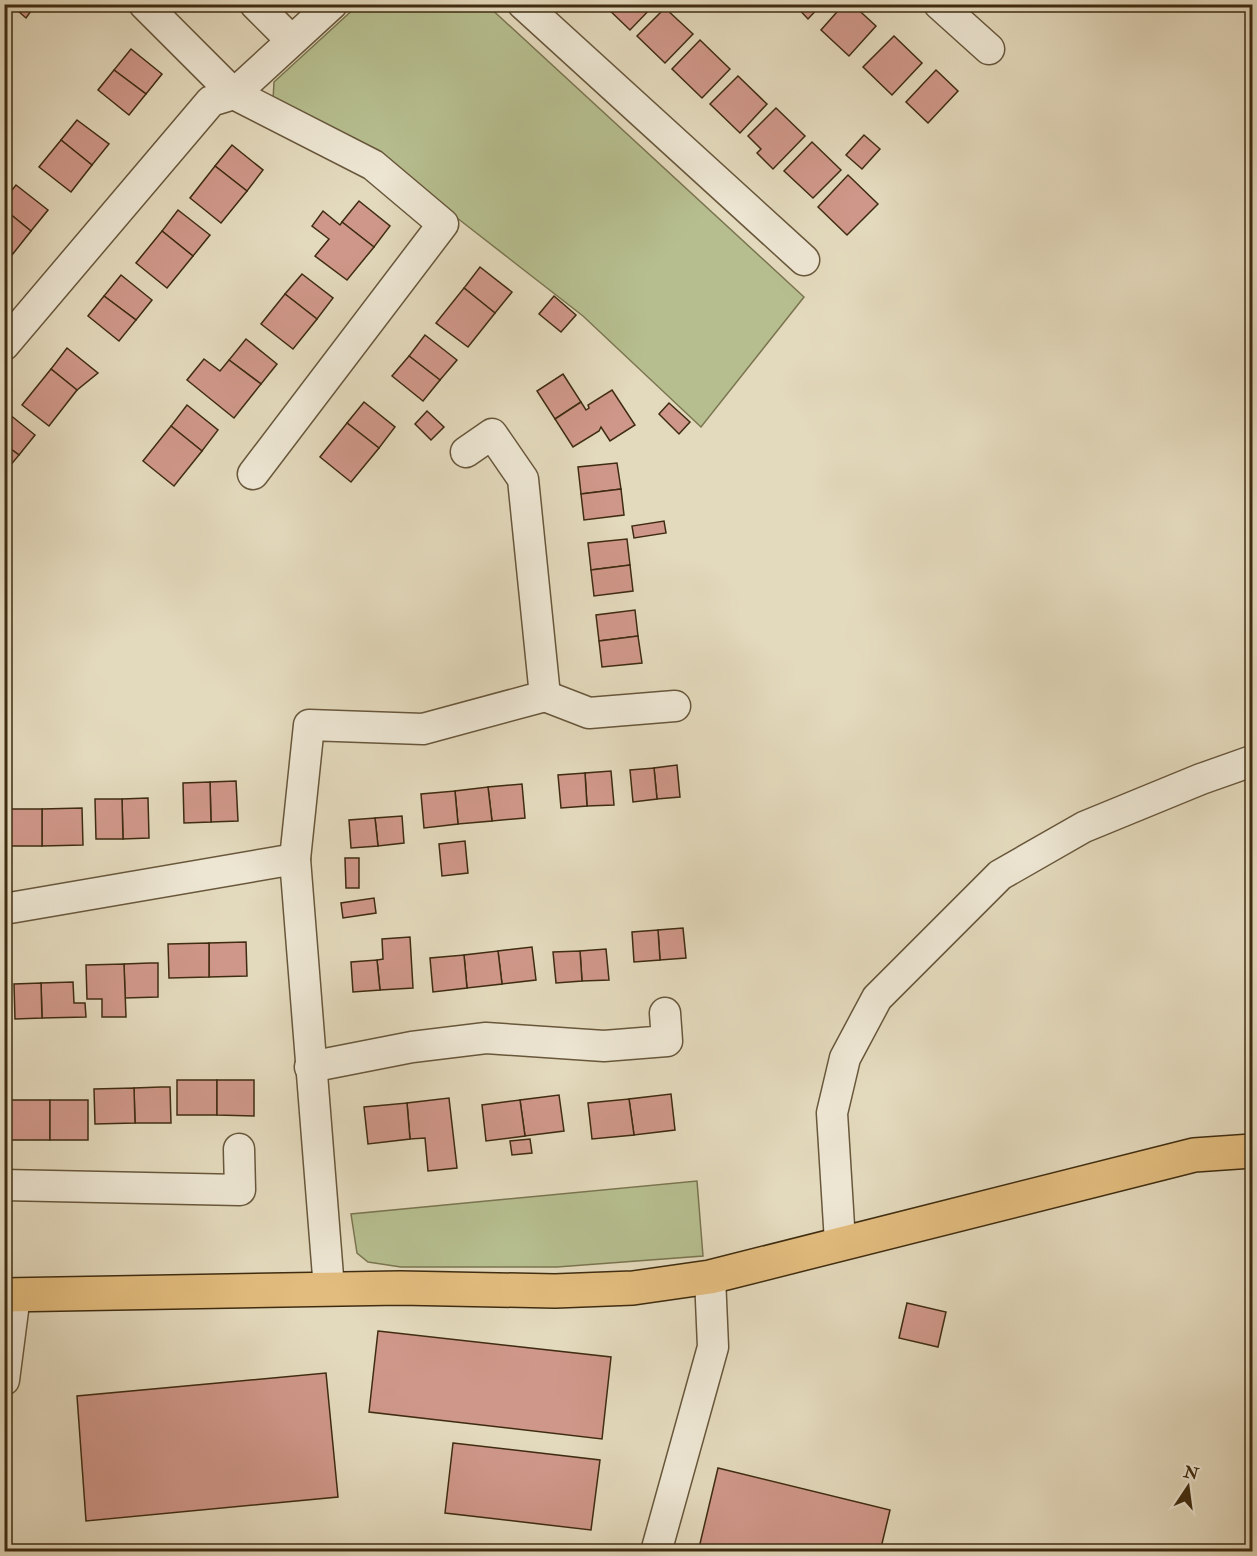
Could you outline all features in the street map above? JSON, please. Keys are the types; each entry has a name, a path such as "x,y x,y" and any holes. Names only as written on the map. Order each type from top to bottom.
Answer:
{"main road":[{"path":"10,1295 400,1288 555,1291 633,1288 710,1277 840,1242 1194,1155 1252,1151"}],"street":[{"path":"144,4 234,94 373,165 443,224 253,474"},
{"path":"255,4 291,40"},
{"path":"4,345 211,101 234,94 332,4"},
{"path":"523,4 804,260"},
{"path":"939,4 989,49"},
{"path":"466,452 492,434 523,478 545,696"},
{"path":"329,1289 295,860 309,725 423,729 545,696 589,713 675,706"},
{"path":"840,1242 832,1113 845,1058 877,998 1000,875 1084,827 1201,779 1252,761"},
{"path":"4,909 295,860"},
{"path":"310,1067 412,1047 486,1038 604,1046 667,1041 665,1013"},
{"path":"4,1185 240,1190 239,1149"},
{"path":"656,1551 713,1347 710,1277"},
{"path":"4,1380 10,1295"}],"green space":[{"path":"358,5 487,5 804,297 701,427 583,316 461,221 378,158 273,100 274,82"},
{"path":"697,1181 703,1256 557,1267 401,1267 368,1262 357,1253 351,1214"}],"building":[{"path":"10,4 36,4 26,18"},
{"path":"603,4 655,4 630,30"},
{"path":"794,4 822,4 808,19"},
{"path":"844,4 852,4 876,26 849,56 821,30"},
{"path":"665,8 693,34 665,63 637,36"},
{"path":"894,36 922,63 892,95 863,67"},
{"path":"700,40 730,69 702,98 672,69"},
{"path":"131,49 162,74 146,94 114,70"},
{"path":"114,70 146,94 129,115 98,90"},
{"path":"936,70 958,91 928,123 906,102"},
{"path":"738,76 767,104 740,133 710,104"},
{"path":"776,108 805,136 773,169 757,153 761,149 748,136"},
{"path":"77,120 109,144 92,165 61,140"},
{"path":"864,135 880,149 862,169 846,155"},
{"path":"61,140 92,165 71,192 39,167"},
{"path":"812,142 841,170 813,198 784,171"},
{"path":"232,145 263,170 247,191 215,166"},
{"path":"215,166 247,191 221,223 190,198"},
{"path":"848,175 878,204 847,235 818,207"},
{"path":"16,185 48,210 31,231 4,209 4,200"},
{"path":"359,201 390,226 374,247 342,222"},
{"path":"4,209 31,231 12,255 4,249"},
{"path":"178,210 210,235 193,256 162,231"},
{"path":"323,211 340,225 342,222 374,247 347,280 315,256 329,239 312,226"},
{"path":"162,231 193,256 167,288 136,263"},
{"path":"480,267 512,292 495,313 464,288"},
{"path":"302,274 333,298 317,319 285,294"},
{"path":"121,275 152,300 136,320 104,296"},
{"path":"464,288 495,313 468,347 436,323"},
{"path":"285,294 317,319 293,349 261,324"},
{"path":"104,296 136,320 119,341 88,316"},
{"path":"554,296 576,315 561,332 539,314"},
{"path":"425,335 457,360 440,380 409,356"},
{"path":"246,339 277,364 261,384 229,360"},
{"path":"67,348 98,373 77,390 51,369"},
{"path":"409,356 440,380 423,401 392,376"},
{"path":"204,359 220,371 229,360 261,384 234,418 187,380"},
{"path":"51,369 77,390 49,426 22,405"},
{"path":"563,374 581,402 555,419 537,391"},
{"path":"612,390 635,425 610,441 601,427 599,431 573,447 555,419 581,402 586,410 589,408 588,405"},
{"path":"364,402 395,427 379,448 347,423"},
{"path":"669,403 690,422 679,434 659,414"},
{"path":"187,405 218,430 202,451 171,426"},
{"path":"4,410 35,435 19,455 4,444"},
{"path":"427,411 444,427 431,440 415,424"},
{"path":"347,423 379,448 351,482 320,457"},
{"path":"171,426 202,451 174,486 143,461"},
{"path":"4,444 19,455 4,473"},
{"path":"617,463 621,489 581,494 578,467"},
{"path":"621,489 624,515 584,520 581,494"},
{"path":"664,521 666,533 634,538 632,526"},
{"path":"627,539 630,565 591,570 588,543"},
{"path":"630,565 633,591 594,596 591,570"},
{"path":"635,610 638,636 599,641 596,615"},
{"path":"638,636 642,663 602,667 599,641"},
{"path":"677,765 680,797 657,799 654,768"},
{"path":"654,768 657,799 633,802 630,770"},
{"path":"611,771 614,805 587,806 585,773"},
{"path":"585,773 587,806 561,808 558,775"},
{"path":"236,781 238,821 211,822 210,782"},
{"path":"210,782 211,822 184,823 183,783"},
{"path":"522,784 525,818 492,821 488,787"},
{"path":"488,787 492,821 458,824 455,791"},
{"path":"455,791 458,824 424,828 421,794"},
{"path":"148,798 149,838 123,839 122,799"},
{"path":"95,799 122,799 123,839 96,839"},
{"path":"82,808 83,845 42,846 42,809"},
{"path":"4,809 42,809 42,846 4,846"},
{"path":"402,816 404,843 378,846 375,818"},
{"path":"375,818 378,846 351,848 349,820"},
{"path":"465,841 468,873 442,876 439,844"},
{"path":"345,858 359,858 359,888 346,888"},
{"path":"374,898 376,913 343,918 341,903"},
{"path":"683,928 686,958 660,960 658,930"},
{"path":"658,930 660,960 634,962 632,932"},
{"path":"410,937 413,988 380,990 377,960 383,959 382,939"},
{"path":"246,942 247,976 209,977 209,943"},
{"path":"209,943 209,977 169,978 168,944"},
{"path":"532,947 536,980 502,984 498,951"},
{"path":"606,949 609,980 582,981 580,951"},
{"path":"498,951 502,984 467,988 464,955"},
{"path":"580,951 582,981 556,983 553,952"},
{"path":"464,955 467,988 433,992 430,958"},
{"path":"377,960 380,990 353,992 351,962"},
{"path":"158,963 158,997 125,998 124,964"},
{"path":"124,964 126,1017 102,1017 102,999 87,999 86,965"},
{"path":"73,982 74,1003 85,1003 86,1017 42,1018 41,983"},
{"path":"41,983 42,1018 15,1019 14,984"},
{"path":"177,1080 217,1080 217,1115 177,1115"},
{"path":"217,1080 254,1080 254,1116 217,1115"},
{"path":"170,1087 171,1123 135,1123 134,1088"},
{"path":"134,1088 135,1123 95,1124 94,1089"},
{"path":"671,1094 675,1130 634,1135 629,1099"},
{"path":"559,1095 564,1131 525,1136 520,1100"},
{"path":"449,1098 457,1168 428,1171 425,1138 410,1139 407,1103"},
{"path":"629,1099 634,1135 592,1139 588,1103"},
{"path":"11,1100 50,1100 50,1140 11,1140"},
{"path":"50,1100 88,1100 88,1140 50,1140"},
{"path":"520,1100 525,1136 486,1141 482,1105"},
{"path":"407,1103 410,1139 368,1144 364,1107"},
{"path":"530,1139 532,1153 512,1155 510,1141"},
{"path":"907,1303 946,1312 938,1347 899,1338"},
{"path":"378,1331 611,1357 602,1439 369,1412"},
{"path":"326,1373 338,1497 86,1521 77,1396"},
{"path":"453,1443 600,1460 591,1530 445,1513"},
{"path":"718,1468 890,1510 880,1552 698,1552"}]}
